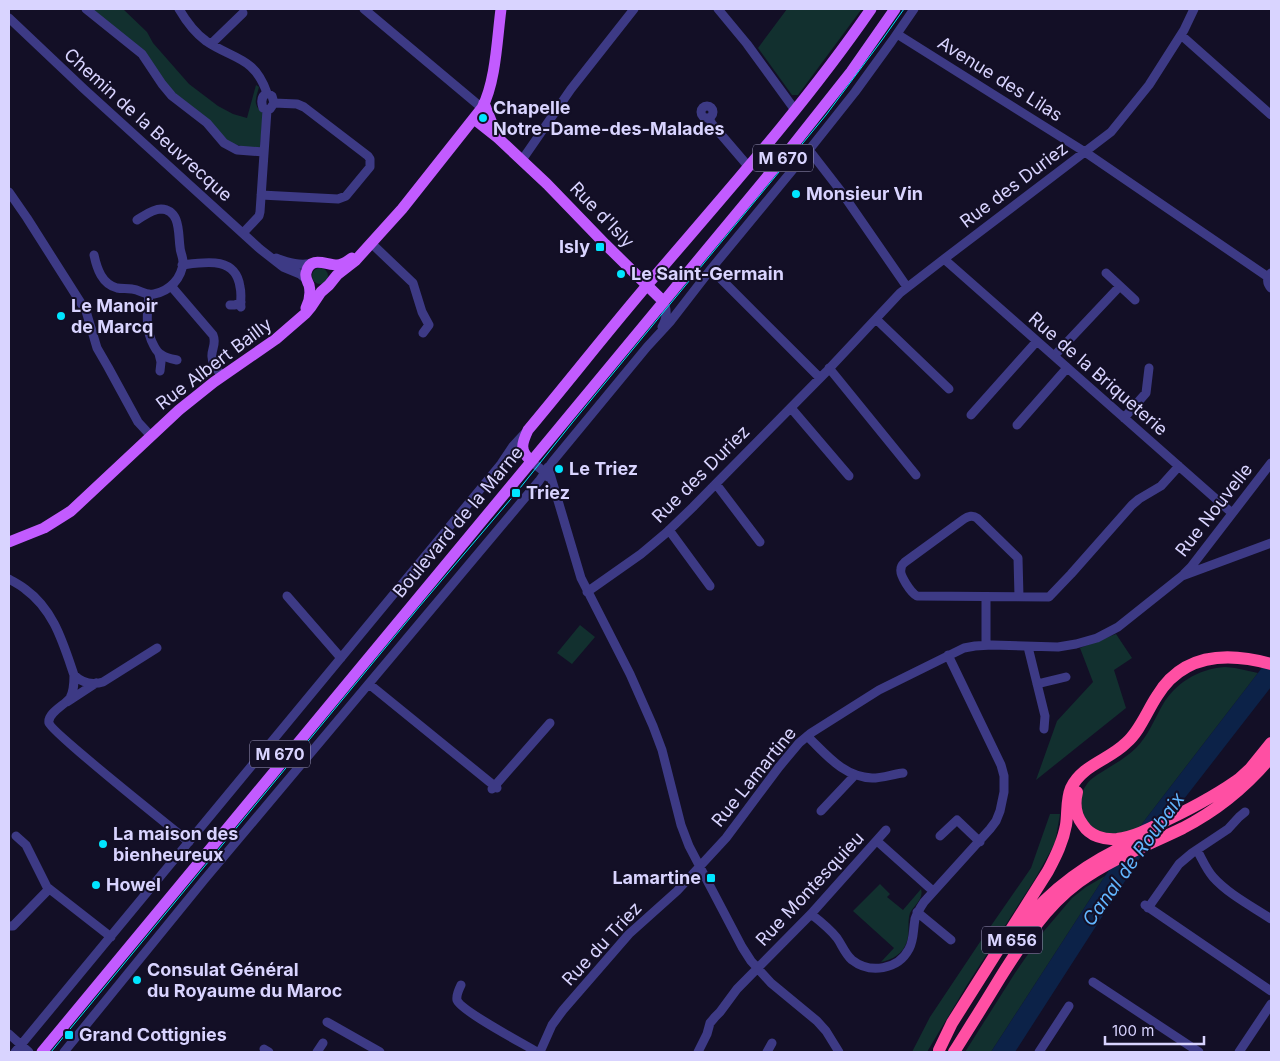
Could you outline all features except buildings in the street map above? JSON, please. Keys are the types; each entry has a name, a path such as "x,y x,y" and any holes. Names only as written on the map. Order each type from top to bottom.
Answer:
{"highway":[{"path":"939,1051 952,1023 1056,857 1064,834 1069,793 1078,777 1127,743 1162,688 1180,671 1194,663 1211,658 1227,657 1271,670"},
{"path":"1243,776 1197,805 1146,830 1119,838 1106,838 1094,835 1084,828 1078,816 1075,803 1077,791 1083,781 1134,745 1167,691 1184,676 1210,665 1244,661 1271,664"},
{"name":"M 656","path":"939,1051 1010,942 1045,900 1084,868 1115,855 1210,802 1243,776 1271,743"},
{"path":"1195,824 1240,791 1271,757"},
{"path":"1115,855 1218,814 1271,770"},
{"name":"M 656","path":"954,1052 1033,929 1070,889 1115,855"}],"main road":[{"path":"298,319 311,307 337,275 355,261 402,209 483,106 494,64 501,9"},
{"name":"Boulevard de la Marne","path":"528,430 625,313 669,286 825,96 888,9"},
{"name":"Boulevard de la Marne","path":"656,294 780,162 851,72 895,9"},
{"name":"Boulevard de la Marne","path":"42,1052 529,459 656,294 748,166 810,92 869,10"},
{"name":"Rue d'Isly","path":"483,106 498,138"},
{"name":"Rue d'Isly","path":"474,119 498,138 562,198 656,294"},
{"path":"298,319 309,303 310,296 306,274 308,269 319,263 341,264 371,243"},
{"path":"307,281 312,287 317,289 329,285 333,276 332,270 328,265 319,263"},
{"name":"Rue Albert Bailly","path":"9,542 44,528 71,511 189,402 222,376 276,339 298,319"},
{"path":"528,430 522,445 523,451 529,459"},
{"name":"Boulevard de la Marne","path":"34,1052 529,459"}],"street":[{"path":"86,9 138,50 172,96 207,123 224,143 237,150 264,152"},
{"path":"179,9 190,26 202,38 252,67 261,78 267,93 272,96 274,103 267,110 259,216 243,233"},
{"path":"364,9 483,106"},
{"path":"522,160 571,89 634,9"},
{"path":"718,9 743,39 794,110"},
{"name":"Boulevard de la Marne","path":"64,1052 204,880 547,470 647,347 670,322 855,92 914,9"},
{"name":"Rue des Duriez","path":"587,592 634,559 669,530 908,287 1110,132 1149,85 1181,35 1194,9"},
{"path":"211,44 243,12"},
{"name":"Chemin de la Beuvrecque","path":"9,18 243,233 284,267 300,274 307,281"},
{"name":"Avenue des Lilas","path":"897,34 1085,152 1270,275"},
{"path":"1181,35 1271,115"},
{"path":"267,93 262,98 262,102 263,108 267,110"},
{"path":"261,195 338,200 346,196 370,167 368,156 304,107 297,104 274,103"},
{"path":"709,118 748,166"},
{"path":"809,150 840,190 908,287"},
{"name":"Rue Albert Bailly","path":"9,192 86,311 97,348 138,422 151,436"},
{"path":"94,255 100,274 108,283 115,287 133,289 149,294 160,292 171,286 182,265 178,226 175,219 164,210 156,210 136,220"},
{"path":"371,243 413,283 422,312 433,327 423,333"},
{"name":"Chemin de la Beuvrecque","path":"268,254 289,263 303,265 319,263"},
{"name":"Rue de la Briqueterie","path":"944,259 1232,513"},
{"path":"182,265 214,262 228,267 239,281 241,304 230,305"},
{"path":"711,269 820,378"},
{"path":"1106,273 1135,300"},
{"path":"1270,275 1268,284 1271,288"},
{"path":"171,286 213,336 215,344 212,360 222,376"},
{"path":"1054,356 1120,286"},
{"path":"149,294 147,310 148,332 159,354 161,362 160,371"},
{"path":"647,347 665,321 666,309 656,294"},
{"path":"876,319 949,389"},
{"path":"971,415 1037,342"},
{"path":"159,354 178,360"},
{"path":"829,368 916,475"},
{"path":"1018,424 1068,368"},
{"path":"1124,418 1146,393 1148,368"},
{"path":"791,408 849,476"},
{"name":"Boulevard de la Marne","path":"15,1052 528,430"},
{"path":"529,459 547,470 581,578 641,696 659,742 683,830 691,852 742,947 757,968 777,988 817,1021 826,1031 839,1052"},
{"name":"Rue Nouvelle","path":"1182,576 1196,561 1271,464"},
{"path":"1019,597 1018,558 974,516 966,517 901,567 900,572 912,594 917,596 986,597 1019,597 1046,597 1049,597 1132,505 1161,486 1179,466"},
{"path":"716,484 760,542"},
{"path":"669,530 710,586"},
{"path":"1182,576 1271,543"},
{"name":"Rue Lamartine","path":"699,867 732,831 798,743 875,692 948,655 966,648 986,646 1064,647 1102,636 1118,627 1182,576"},
{"path":"9,579 33,596 52,619 60,634 74,675 72,692 65,703"},
{"path":"287,596 341,658"},
{"path":"986,597 986,646"},
{"path":"1028,647 1045,716 1044,729"},
{"path":"157,648 107,680 96,683 65,703 52,714 49,720 50,726 78,752 189,842"},
{"path":"811,914 834,934 846,954 862,965 879,968 896,963 906,954 912,943 917,912 924,902 980,842 993,825 1004,797 1004,776 998,759 948,655"},
{"path":"74,675 84,681 96,683"},
{"path":"1037,684 1066,677"},
{"path":"369,684 494,788 550,723"},
{"path":"807,736 840,768 855,775 871,778 903,773"},
{"path":"821,811 855,775"},
{"path":"1246,812 1239,816 1228,829 1184,859 1146,906 1271,991"},
{"path":"940,836 957,820 980,842"},
{"name":"Rue Montesquieu","path":"698,1052 713,1018 757,968 811,914 886,830"},
{"path":"16,836 26,845 47,887 111,937"},
{"path":"877,841 934,891"},
{"path":"1196,850 1207,869 1219,884 1271,919"},
{"name":"Rue du Triez","path":"538,1052 556,1019 573,998 629,934 677,891 699,867"},
{"path":"9,926 14,926 49,889"},
{"path":"917,912 951,940"},
{"path":"1093,982 1199,1052"},
{"path":"461,985 457,996 460,1004 538,1052"},
{"path":"1238,1052 1271,1004"},
{"path":"1039,1052 1070,1006"},
{"path":"327,1022 380,1052"},
{"path":"9,1034 29,1052"},
{"path":"317,1052 323,1043"}],"green space":[{"path":"91,9 123,9 147,32 153,43 189,84 218,106 233,114 247,118 256,85 259,87 256,104 263,113 260,147 245,147 230,143 178,97"},
{"path":"787,9 861,10 798,95 792,95 758,48"},
{"path":"320,268 328,276 320,284 312,276"},
{"path":"580,625 595,637 572,664 557,653"},
{"path":"1116,634 1132,658 1114,670 1126,708 1036,780 1057,721 1093,682 1080,648"},
{"path":"1225,667 1258,673 1138,829 1109,834 1091,827 1080,806 1085,786 1095,776 1136,748 1167,698 1181,684 1197,674"},
{"path":"1050,814 1060,814 1055,843 1035,879 967,985 927,1052 912,1052 930,1017 1031,868"},
{"path":"1105,876 991,1052 965,1052 1044,931 1072,898"},
{"path":"880,884 890,894 887,897 903,910 921,889 922,893 910,913 908,938 903,949 889,960 881,962 894,948 853,911"}],"water":[{"name":"Canal de Roubaix","path":"1271,656 1271,687 1184,799 1172,808 1015,1052 991,1052 1105,876 1138,829"}],"tram line":[{"path":"51,1052 419,607 516,493 826,115 904,9"}],"place":[{"name":"Chapelle Notre-Dame-des-Malades","path":"483,118"},
{"name":"Monsieur Vin","path":"796,194"},
{"name":"Isly","path":"600,247"},
{"name":"Le Saint-Germain","path":"621,274"},
{"name":"Le Manoir de Marcq","path":"61,316"},
{"name":"Le Triez","path":"559,469"},
{"name":"Triez","path":"516,493"},
{"name":"La maison des bienheureux","path":"103,844"},
{"name":"Lamartine","path":"711,878"},
{"name":"Howel","path":"96,885"},
{"name":"Consulat Général du Royaume du Maroc","path":"137,980"},
{"name":"Grand Cottignies","path":"69,1035"}]}
